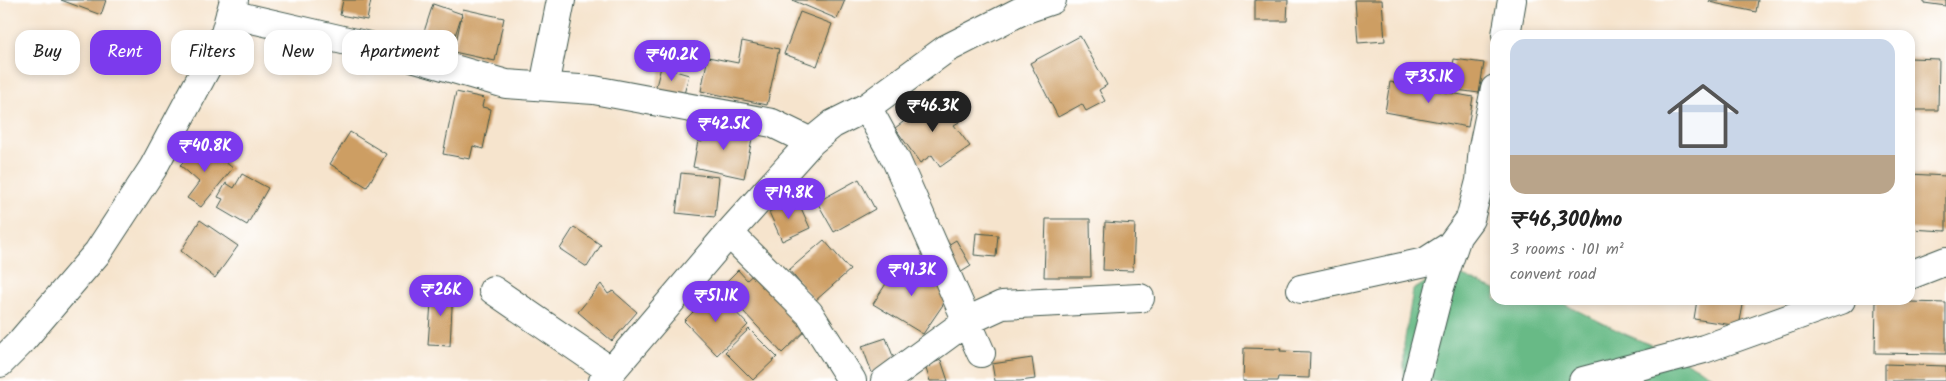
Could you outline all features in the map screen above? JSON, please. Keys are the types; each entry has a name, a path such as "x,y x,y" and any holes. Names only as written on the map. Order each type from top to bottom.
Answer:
{"street":[{"path":"544,86 561,0"},
{"path":"493,290 607,376 729,233 811,142 833,124 867,107 946,49 1023,10 1052,0"},
{"path":"1507,30 1512,0"},
{"path":"0,363 19,344 98,252 118,222 153,168 194,92 225,33 232,7 506,84 594,90 772,123 811,142"},
{"path":"867,107 896,160 981,353"},
{"path":"1301,289 1425,262 1450,246 1470,219 1489,148"},
{"path":"729,233 808,313 852,381"},
{"path":"1416,381 1440,287 1457,237"},
{"path":"1915,257 1946,258"},
{"path":"1915,273 1946,262"},
{"path":"884,381 967,321 1002,306 1140,298"},
{"path":"1583,381 1704,349 1827,305"}],"green space":[{"path":"1447,269 1490,288 1490,305 1566,305 1625,334 1670,353 1712,376 1713,381 1404,381 1404,344 1413,290"}],"building":[{"path":"61,0 106,0 101,15"},
{"path":"343,0 371,0 367,20 340,15"},
{"path":"792,0 845,0 837,19"},
{"path":"1255,0 1288,0 1287,21 1255,21"},
{"path":"1355,0 1382,0 1385,41 1358,43"},
{"path":"1710,0 1758,0 1756,12 1709,2"},
{"path":"1924,0 1946,0 1946,6 1924,3"},
{"path":"433,4 462,14 457,30 425,30"},
{"path":"463,9 504,18 495,61 458,53 458,33"},
{"path":"800,12 832,24 817,66 784,54"},
{"path":"1080,36 1107,85 1099,90 1105,101 1086,111 1082,104 1058,117 1030,63"},
{"path":"742,41 779,49 767,105 701,91 708,57 738,63"},
{"path":"1915,58 1939,59 1938,110 1915,110"},
{"path":"1454,59 1484,63 1479,93 1449,89"},
{"path":"661,67 689,75 683,98 655,90"},
{"path":"1390,82 1473,97 1468,127 1385,112"},
{"path":"456,92 484,98 482,107 491,109 483,149 473,146 470,159 443,154"},
{"path":"940,95 959,122 954,125 970,146 940,167 932,155 920,163 895,128"},
{"path":"706,123 753,134 744,178 693,167 698,141 702,142"},
{"path":"350,132 386,154 367,187 330,164"},
{"path":"201,144 233,168 201,207 187,198 199,182 180,165"},
{"path":"681,173 719,177 715,217 676,213"},
{"path":"242,174 268,188 247,225 218,208 223,199 218,197 226,183 234,188"},
{"path":"1915,174 1946,176 1946,231 1915,229"},
{"path":"859,179 875,209 834,232 817,202"},
{"path":"797,199 810,228 782,241 769,212"},
{"path":"1046,219 1090,219 1091,277 1044,277"},
{"path":"200,220 238,246 215,278 181,251"},
{"path":"1105,222 1135,224 1133,271 1103,270"},
{"path":"574,227 601,245 587,267 560,249"},
{"path":"976,233 998,235 996,257 974,255"},
{"path":"824,240 850,270 815,301 789,270"},
{"path":"956,240 971,266 955,276 940,250"},
{"path":"903,257 951,293 923,334 873,304"},
{"path":"738,270 747,280 758,270 810,326 782,353 730,297 734,293 725,283"},
{"path":"601,284 608,294 613,291 637,312 612,341 578,312"},
{"path":"432,288 453,289 450,346 428,345"},
{"path":"715,290 748,325 717,355 684,321"},
{"path":"1915,302 1946,303 1946,354 1875,353 1876,305 1915,305"},
{"path":"1696,305 1743,305 1739,326 1694,319"},
{"path":"749,329 777,357 753,380 725,352"},
{"path":"886,338 896,364 872,373 862,346"},
{"path":"1244,348 1310,352 1309,378 1278,377 1277,381 1243,381"},
{"path":"1032,358 1035,379 995,381 992,364"},
{"path":"941,360 948,381 930,381 925,366"},
{"path":"1885,364 1946,366 1946,381 1885,381"}]}
